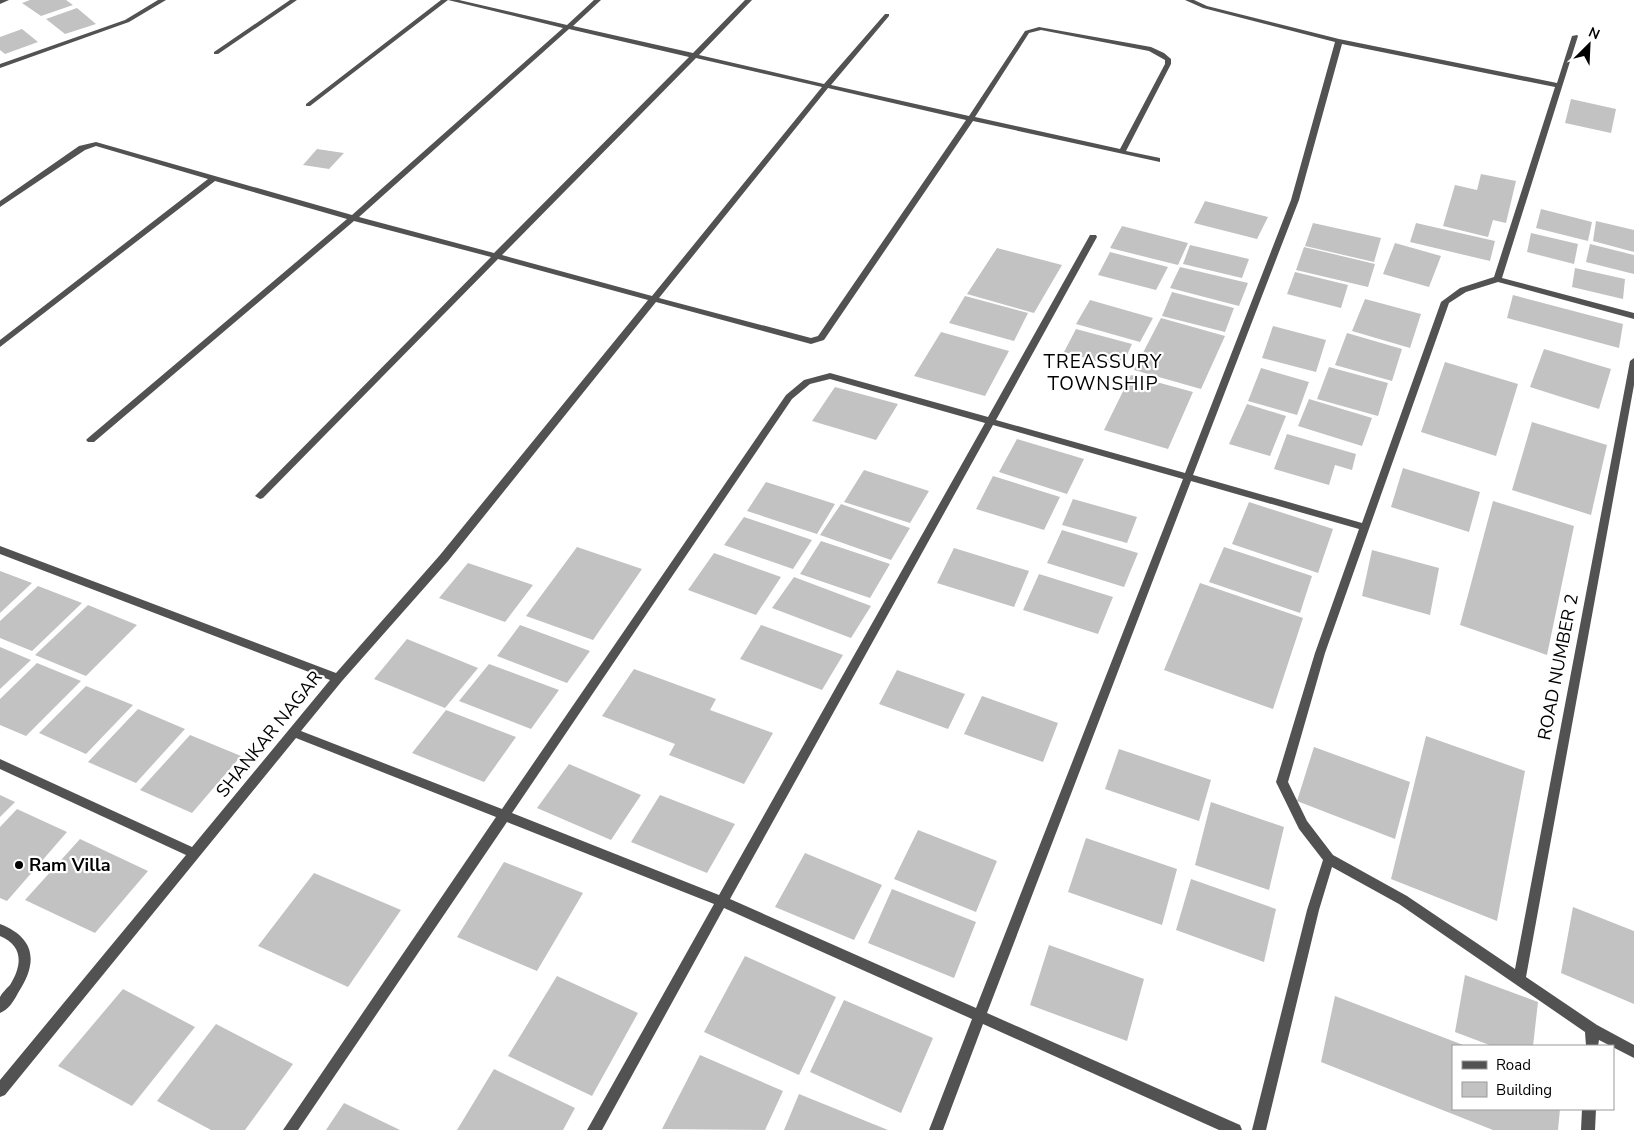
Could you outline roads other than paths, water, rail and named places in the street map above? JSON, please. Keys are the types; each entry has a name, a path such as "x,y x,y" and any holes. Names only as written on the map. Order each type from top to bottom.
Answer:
{"street":[{"path":"0,2 6,0"},
{"path":"0,66 127,21 163,0"},
{"path":"216,53 294,0"},
{"path":"308,106 445,0"},
{"path":"451,0 566,28 1157,160"},
{"path":"91,440 353,218 598,0"},
{"path":"260,496 749,0"},
{"path":"1188,0 1204,6 1339,41 1559,86"},
{"path":"338,678 444,558 826,86 887,15"},
{"path":"0,205 82,148 96,144 353,218 806,341 820,338 971,118 1027,32 1041,28 1150,49 1168,59 1168,64 1122,152"},
{"path":"1498,278 1575,36"},
{"path":"936,1130 1295,200 1339,41"},
{"path":"0,344 214,178"},
{"path":"594,1130 1093,237"},
{"path":"1634,316 1498,278 1463,290 1445,302 1320,653 1282,782 1304,826 1329,860 1403,900 1592,1029 1634,1052"},
{"name":"ROAD NUMBER 2","path":"1519,979 1634,361"},
{"path":"290,1130 789,397 807,382 830,376 1365,527"},
{"name":"SHANKAR NAGAR","path":"0,550 338,678 0,1090"},
{"path":"293,732 721,900 1235,1130"},
{"path":"0,764 194,854"},
{"path":"1259,1130 1313,910 1329,860"},
{"path":"0,930 14,937 26,952 25,966 18,984 0,1007"},
{"path":"1592,1029 1592,1045"},
{"path":"1588,1130 1589,1110"}],"place":[{"name":"Ram Villa","path":"19,865"}],"district":[{"name":"TREASSURY TOWNSHIP","path":"1103,373"}]}
